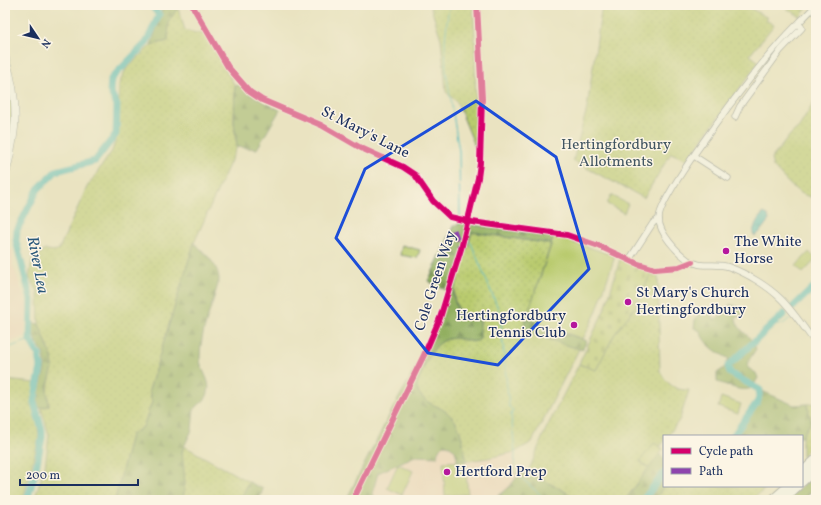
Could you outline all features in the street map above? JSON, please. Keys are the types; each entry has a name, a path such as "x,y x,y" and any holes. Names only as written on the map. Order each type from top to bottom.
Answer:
{"highway":[{"path":"803,471 816,459"},
{"path":"803,481 816,469"},
{"path":"772,500 787,487"},
{"path":"783,500 797,487"}],"main road":[{"path":"5,57 12,80 16,106 12,146 5,177"}],"street":[{"name":"St Mary's Lane","path":"192,5 228,67 250,92 262,100 321,125 361,148 406,169 421,182 439,208 450,216 479,224 567,235 604,248 629,260 655,269 679,267 692,262"},
{"path":"735,117 740,106 816,5"},
{"path":"800,26 764,60 694,156 668,195 659,219 662,229 670,242 684,257 692,262 729,267 775,294 790,310 816,344"},
{"path":"694,156 728,178"},
{"path":"629,260 650,226 659,219"},
{"path":"808,500 816,494"}],"highlighted area":[{"path":"476,101 556,157 589,269 498,365 428,353 336,238 365,169"}],"shaded area":[{"path":"5,249 13,250 13,265 27,305 25,336 7,344"},
{"name":"Hertford Prep","path":"444,445 452,447 455,451 457,461 488,458 515,452 514,471 518,475 514,483 501,495 487,500 381,500 371,495 378,473 415,456 433,456"}],"green space":[{"path":"155,5 179,5 169,22 168,41 151,45 162,10"},
{"path":"430,5 473,5 475,38 476,149 457,102 446,92 441,39"},
{"name":"Hertingfordbury Allotments","path":"602,5 771,5 750,8 768,18 766,20 774,25 750,55 759,62 687,160 671,153 644,198 573,161 587,108"},
{"path":"771,5 809,5 800,17 794,12 782,7"},
{"path":"178,8 185,30 206,34 235,86 234,122 237,147 194,243 149,390 152,402 143,427 131,435 115,500 34,500 45,466 49,435 41,408 49,406 47,390 53,367 52,357 39,324 38,291 29,278 32,260 45,250 58,251 87,187 112,151 118,133 119,84 126,69 151,45 168,41 167,21"},
{"path":"5,65 11,90 12,114 10,138 5,163"},
{"path":"239,85 246,92 280,110 257,149 237,147 234,122 235,86"},
{"path":"816,99 816,198 809,197 792,187 773,167 771,159 791,134 799,127"},
{"path":"611,195 628,204 624,213 607,204"},
{"path":"463,222 473,225 554,236 551,244 472,232 453,294 457,309 464,315 472,316 480,321 480,339 473,341 451,339 443,341 431,353 416,386 419,393 427,401 443,409 455,421 460,432 467,461 457,461 453,448 444,445 438,451 437,457 415,456 378,473 372,495 381,500 346,500 394,406 423,355 448,291 428,281 454,226"},
{"path":"472,232 551,244 523,330 579,349 532,442 515,452 467,461 460,432 455,421 442,409 422,397 416,386 425,364 438,344 451,338 473,342 472,316 461,312 454,299 454,290 458,274"},
{"path":"554,236 615,256 596,313 583,339 526,319"},
{"path":"194,243 214,264 219,280 204,328 200,358 209,388 208,393 204,400 194,409 192,430 182,451 185,483 183,500 115,500 131,435 143,427 152,402 149,390"},
{"path":"402,245 420,250 417,258 400,255"},
{"path":"809,252 816,259 803,273 796,266"},
{"path":"620,259 648,269 651,273 635,307 614,335 596,370 579,364 606,306"},
{"path":"651,273 654,276 658,275 660,371 668,383 675,388 689,390 680,419 669,435 663,435 663,442 660,447 654,443 640,462 649,468 625,500 581,500 528,472 545,431 579,364 596,370 614,335 635,307"},
{"path":"730,304 742,308 743,313 736,318 737,322 742,330 752,340 756,349 749,360 748,368 756,373 758,378 752,388 743,390 717,382 717,373 724,368 729,359 712,348 702,336 700,331 694,328 695,320 701,310 710,312 714,320 720,316"},
{"path":"526,319 587,341 582,350 522,331"},
{"path":"33,323 39,324 52,357 53,367 47,390 49,406 38,408 37,402 44,373 45,361 44,355 33,335"},
{"path":"5,380 35,383 31,403 38,425 39,438 23,500 5,500"},
{"path":"760,390 794,405 807,404 811,421 803,435 734,435 758,401"},
{"path":"721,397 741,404 738,414 718,407"},
{"path":"816,403 816,442 803,455 803,435 811,421 807,404"},
{"path":"654,443 663,449 649,468 640,461"},
{"path":"184,446 249,482 240,500 183,500 185,483 181,456"},
{"path":"659,454 663,457 663,487 655,500 625,500"},
{"path":"465,461 468,494 445,496 443,462"},
{"path":"398,464 413,471 402,495 387,488"},
{"path":"522,468 581,500 487,500 504,492"},
{"path":"816,472 816,488 805,500 787,500 800,487 803,487 803,485"},
{"path":"249,482 263,489 259,500 240,500"},
{"path":"663,487 768,487 751,500 655,500"}],"water":[{"path":"764,213 768,215 769,220 755,236 753,231 755,225"}],"waterway":[{"name":"River Lea","path":"27,500 35,474 42,438 42,430 34,402 41,367 39,355 30,340 31,300 16,241 17,230 38,189 56,171 95,161 116,134 117,105 110,91 111,79 146,43 159,15 151,5"},
{"path":"449,5 445,40 446,71 459,151 460,217"},
{"path":"467,239 471,243 500,313 509,407 513,410 511,415 515,452 514,471 546,500"},
{"path":"793,307 816,285"},
{"path":"809,296 816,290"},
{"path":"734,435 758,401 760,390 730,373 728,366 784,314"},
{"path":"771,326 783,324 790,318"},
{"path":"5,349 30,340"},
{"path":"643,500 663,474"}],"marked path":[{"path":"454,230 460,247"}],"cycle path":[{"path":"192,5 228,67 250,92 262,100 321,125 361,148 403,167 415,175 433,201 450,217 472,222 567,235 599,246 638,264 655,269 679,267 692,262"},
{"name":"Cole Green Way","path":"353,500 424,355 440,318 461,249 478,178 480,163 482,99 477,5"}],"place":[{"name":"The White Horse","path":"726,251"},
{"name":"St Mary's Church Hertingfordbury","path":"628,302"},
{"name":"Hertingfordbury Tennis Club","path":"574,325"},
{"name":"Hertford Prep","path":"447,472"}]}
